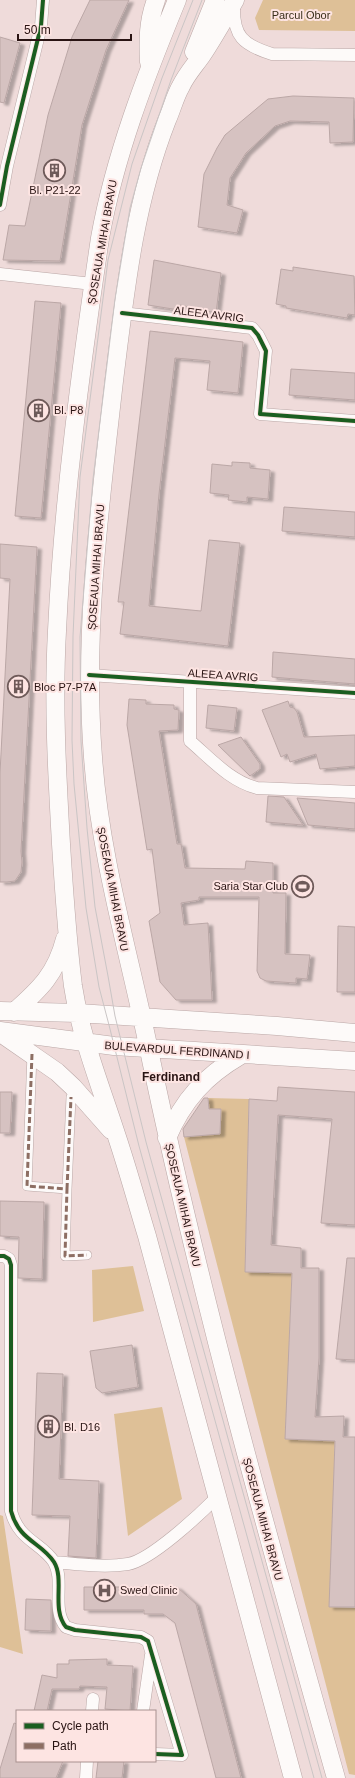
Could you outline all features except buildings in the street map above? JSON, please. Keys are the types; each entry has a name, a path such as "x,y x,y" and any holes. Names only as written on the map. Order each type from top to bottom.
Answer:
{"main road":[{"name":"ȘOSEAUA MIHAI BRAVU","path":"156,0 150,20 148,36 149,67 121,148 111,183 93,284 70,481 56,633 54,707 56,767 66,922 78,1013 86,1043 117,1137 181,1360 216,1498 293,1778"},
{"path":"149,67 177,0"},
{"path":"181,84 215,0"},
{"name":"ȘOSEAUA MIHAI BRAVU","path":"234,1 210,42 181,84 155,153 140,204 122,313 102,484 94,580 89,675 93,760 100,819 118,917 149,1049 167,1138 216,1342 256,1495 336,1778"},
{"path":"7,1012 46,982 55,969 65,938 66,922"},
{"path":"7,1012 78,1013 277,1026 355,1033"},
{"path":"0,1032 57,1072 117,1137"},
{"name":"BULEVARDUL FERDINAND I","path":"0,1032 149,1049 355,1061"},
{"path":"167,1138 182,1109 194,1092 207,1078 241,1055"}],"street":[{"path":"0,205 7,166 42,26 43,0"},
{"path":"234,1 233,21 237,32 245,42 259,50 272,54 355,55"},
{"path":"0,274 93,284"},
{"name":"ALEEA AVRIG","path":"122,313 252,328 258,335 266,351 260,414 355,421"},
{"name":"ALEEA AVRIG","path":"89,675 355,693"},
{"path":"190,681 190,741 232,777 245,785 257,788 355,792"},
{"path":"32,1054 27,1186 67,1189"},
{"path":"71,1097 65,1256 87,1255"},
{"path":"0,1256 4,1256 9,1259 11,1264 11,1511 13,1519 22,1533 54,1562 57,1571 60,1615 66,1627 75,1630 141,1637 148,1641 182,1755 156,1754"},
{"path":"54,1562 116,1565 130,1564 143,1558 193,1521 216,1498"},
{"path":"143,1710 152,1652"},
{"path":"86,1778 87,1762"}],"green space":[{"name":"Parcul Obor","path":"263,0 355,0 355,31 259,30 255,18"},
{"path":"208,1098 249,1099 245,1271 292,1273 286,1439 335,1441 330,1607 355,1608 355,1775 349,1774 184,1137 220,1134 221,1110 209,1109"},
{"path":"133,1266 144,1311 93,1322 92,1270"},
{"path":"162,1407 182,1499 128,1536 114,1414"},
{"path":"0,1515 3,1516 23,1654 0,1647"}],"tram line":[{"path":"193,0 162,78 132,164 108,260 80,477 73,636 72,740 74,784 86,908 99,987 139,1146 314,1778"},
{"path":"202,0 171,80 141,168 130,208 115,299 93,479 80,637 81,741 87,828 95,907 115,1016 146,1142 322,1778"}],"marked path":[{"path":"32,1054 27,1186 67,1189 65,1256 87,1255"},
{"path":"67,1189 71,1097"}],"cycle path":[{"path":"0,205 7,166 41,26 43,0"},
{"path":"122,313 252,328 258,335 266,351 260,414 355,421"},
{"path":"89,675 355,693"},
{"path":"0,1256 4,1256 9,1259 11,1265 11,1511 19,1529 49,1555 54,1562 58,1577 59,1612 66,1627 75,1630 141,1637 148,1641 182,1755 156,1754"}],"place":[{"name":"Bl. P21-22","path":"55,170"},
{"name":"Bl. P8","path":"38,410"},
{"name":"Bloc P7-P7A","path":"18,687"},
{"name":"Saria Star Club","path":"303,886"},
{"name":"Bl. D16","path":"48,1427"},
{"name":"Swed Clinic","path":"104,1590"}],"district":[{"name":"Ferdinand","path":"171,1077"}]}
